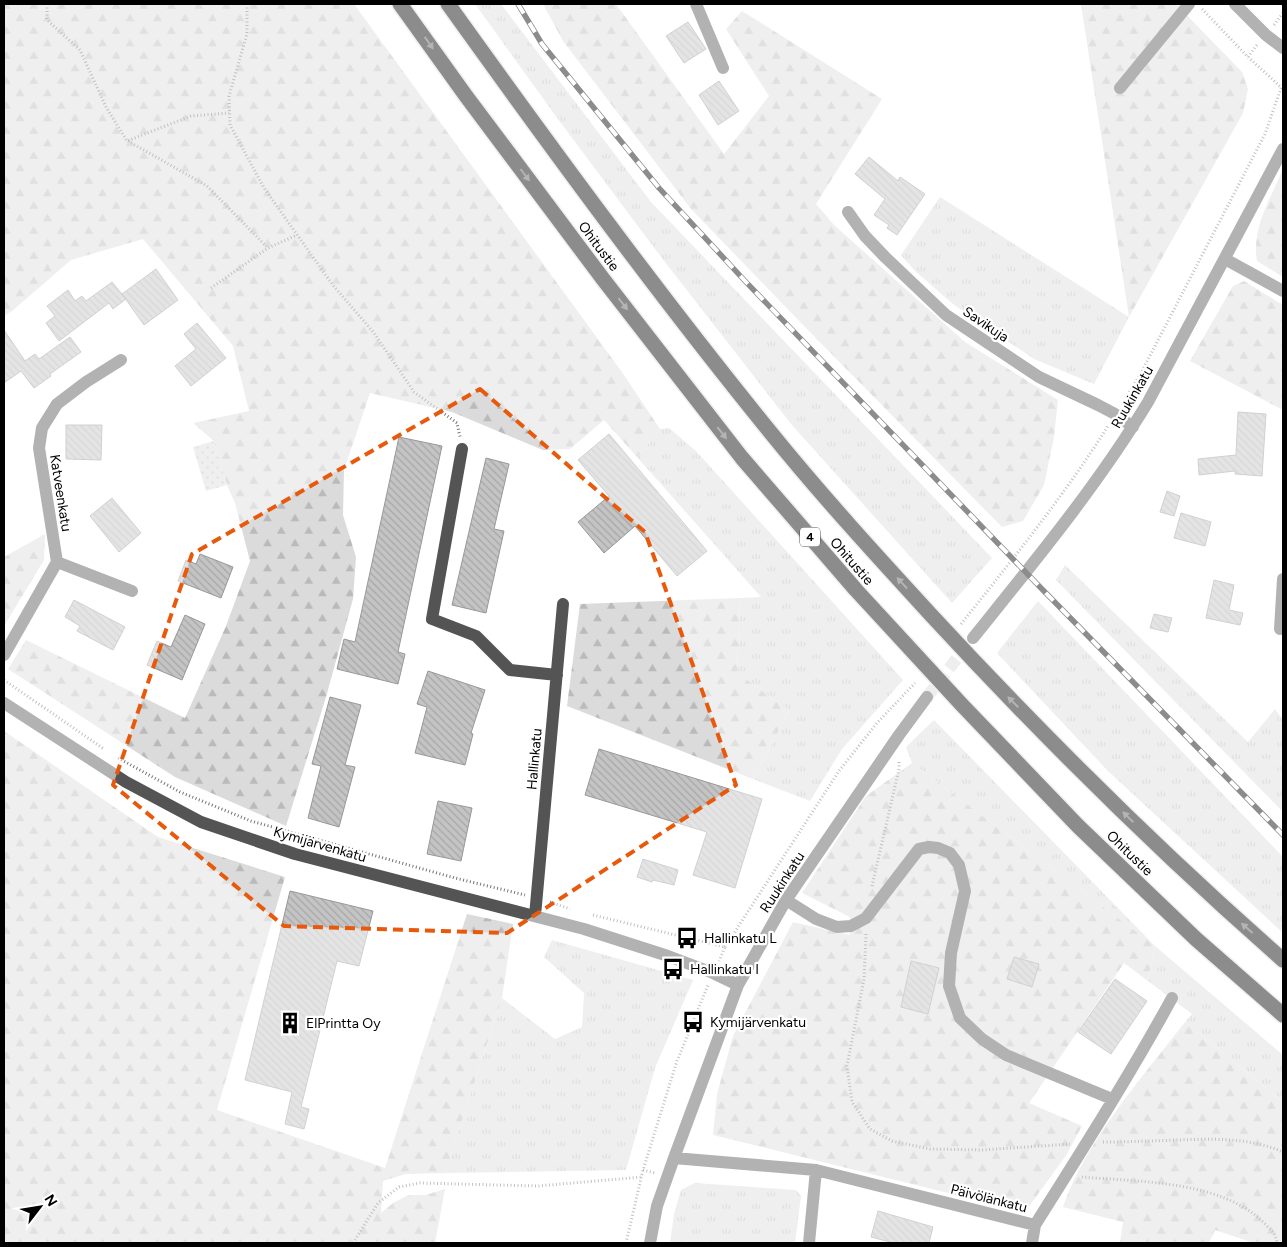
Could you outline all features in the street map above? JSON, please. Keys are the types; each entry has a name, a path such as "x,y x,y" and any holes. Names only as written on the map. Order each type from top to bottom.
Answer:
{"highway":[{"name":"Ohitustie","path":"400,4 466,96 687,388 742,458 856,590 962,705 1078,826 1196,939 1283,1015"},
{"name":"Ohitustie","path":"448,4 631,255 772,434 878,556 987,676 1104,794 1225,910 1283,960"}],"street":[{"path":"696,4 723,68"},
{"path":"1120,88 1189,4"},
{"path":"1235,4 1266,35 1283,48"},
{"name":"Ruukinkatu","path":"973,638 1077,508 1133,427 1283,148"},
{"name":"Savikuja","path":"848,212 865,236 946,315 1039,377 1080,395 1115,414 1133,427"},
{"path":"1225,259 1283,291"},
{"name":"Katveenkatu","path":"57,562 38,448 42,428 57,404 86,382 121,360"},
{"path":"462,449 432,619 476,636 510,670 557,675"},
{"path":"4,655 57,562 132,591"},
{"path":"1280,629 1283,579"},
{"name":"Hallinkatu","path":"535,916 563,604"},
{"name":"Ruukinkatu","path":"650,1243 658,1206 674,1158 738,985 786,900 927,697"},
{"name":"Kymijärvenkatu","path":"4,703 126,782 202,822 295,854 584,929 668,956 713,973 738,985"},
{"path":"786,900 816,919 837,927 851,926 866,918 919,849 938,848 950,853 959,865 965,891 951,953 949,986 960,1018 982,1040 1006,1055 1112,1099"},
{"name":"Päivölänkatu","path":"674,1158 816,1170 1035,1225 1139,1058 1172,998"},
{"path":"808,1243 816,1170"},
{"path":"1032,1243 1035,1225"}],"path":[{"path":"47,4 47,20 80,50 106,107 127,141 207,186 268,248"},
{"path":"247,4 248,34 228,96 230,125 264,188 332,284 374,334 414,392 457,423 462,449"},
{"path":"961,624 1085,462 1141,373 1265,134 1282,88 1197,4"},
{"path":"127,141 191,116 229,112"},
{"path":"211,288 268,248 297,235"},
{"path":"4,680 106,750"},
{"path":"626,1243 642,1177 677,1061 713,973 726,947 839,772 877,723 915,683"},
{"path":"872,889 899,769 899,735"},
{"path":"114,755 180,792 252,821 455,878 537,898 579,912"},
{"path":"588,914 726,947"},
{"path":"866,918 864,979 847,1066 852,1102 870,1129 892,1141 930,1149 982,1150 1087,1143 1204,1139 1241,1140 1271,1147 1283,1152"},
{"path":"1066,1175 1194,1187 1238,1203 1258,1216 1276,1236 1277,1243"},
{"path":"353,1243 378,1203 399,1187 420,1183 538,1186 642,1177"}],"highlighted area":[{"path":"480,389 645,532 736,785 507,933 284,926 113,785 192,554"}],"green space":[{"path":"4,4 354,4 624,375 660,429 637,457 604,420 570,449 543,450 452,412 370,393 344,470 343,515 356,557 353,599 326,697 286,826 175,777 8,669 26,640 185,718 226,626 250,561 235,503 227,485 214,441 193,423 249,411 233,346 143,239 71,260 4,316"},
{"path":"475,4 501,4 651,202 992,558 952,603 791,424 661,257"},
{"path":"543,4 616,4 724,154 769,96 726,29 742,11 882,99 816,204 834,225 965,342 1058,400 1054,437 1044,485 1023,521 1002,527 691,209 563,41"},
{"path":"1081,4 1176,4 1242,72 1248,89 1243,113 1129,317"},
{"path":"1283,169 1283,277 1257,261 1256,249 1259,225"},
{"path":"940,197 1129,317 1094,384 1034,359 953,304 915,271 901,255"},
{"path":"1244,281 1283,305 1283,410 1190,361 1233,286"},
{"path":"669,428 696,451 903,680 842,749 810,801 753,779 789,711 737,672 740,598 761,597 637,457 660,429"},
{"path":"214,441 227,485 206,491 193,447"},
{"path":"45,534 44,560 4,626 4,557"},
{"path":"1065,565 1248,742 1275,709 1283,720 1283,812 1056,580"},
{"path":"740,598 737,672 789,711 753,779 567,706 580,604"},
{"path":"1038,601 1283,857 1283,933 1108,771 997,653"},
{"path":"934,720 1155,946 912,763 906,747"},
{"path":"4,731 158,837 285,877 217,1110 385,1168 467,914 513,924 502,998 445,1173 406,1174 383,1181 381,1213 393,1203 409,1195 425,1195 445,1189 435,1243 4,1243"},
{"path":"912,763 1155,946 1148,981 1124,963 1029,1103 1082,1126 1067,1154 1025,1212 713,1135 717,1094 733,1036 793,922 850,935 850,917 802,893 866,796"},
{"path":"552,940 693,980 655,1068 626,1170 445,1173 502,998 555,1039 582,1027 584,993 544,957"},
{"path":"1155,946 1283,1055 1283,1102 1185,1022 1192,1014 1148,981"},
{"path":"1185,1022 1283,1102 1283,1243 1254,1243 1215,1230 1209,1243 1120,1243 1123,1222 1063,1207 1073,1182 1100,1134 1116,1110"},
{"path":"695,1183 796,1190 801,1196 795,1243 670,1243 674,1214 681,1190"}],"building":[{"path":"688,22 706,49 684,63 666,36"},
{"path":"719,81 739,111 718,125 699,95"},
{"path":"869,157 898,181 900,177 925,194 897,235 887,228 889,225 874,215 885,199 855,174"},
{"path":"156,269 178,300 144,325 122,294"},
{"path":"112,282 126,299 113,309 109,303 59,341 46,323 55,316 47,306 68,290 75,301 82,296 86,301"},
{"path":"197,323 226,358 191,386 175,366 196,349 184,334"},
{"path":"4,330 25,361 35,354 39,359 70,337 81,352 34,388 21,371 4,383"},
{"path":"1238,412 1266,414 1262,476 1235,474 1235,471 1199,475 1198,459 1236,455"},
{"path":"66,425 102,425 101,460 66,459"},
{"path":"609,434 707,551 677,576 635,526 604,553 578,522 609,496 578,460"},
{"path":"399,437 442,446 398,652 405,654 398,684 337,669 344,639 355,642"},
{"path":"486,458 509,464 494,529 504,531 486,613 452,605"},
{"path":"1167,491 1180,496 1174,516 1160,512"},
{"path":"112,498 141,533 119,552 90,516"},
{"path":"1181,513 1211,522 1205,546 1174,538"},
{"path":"200,554 233,567 221,598 178,581 186,560 196,564"},
{"path":"1214,580 1234,585 1229,610 1243,613 1240,625 1206,618"},
{"path":"74,600 125,627 113,650 77,631 80,626 65,617"},
{"path":"1154,614 1172,618 1168,632 1150,628"},
{"path":"185,615 205,624 182,680 147,665 157,641 171,647"},
{"path":"428,671 485,690 471,733 473,734 465,765 415,753 427,707 417,704"},
{"path":"330,697 361,705 345,765 355,767 339,827 308,818 321,766 312,764"},
{"path":"599,749 762,799 735,888 693,875 707,832 585,795"},
{"path":"438,801 472,808 461,861 427,854"},
{"path":"643,859 678,870 674,885 653,880 652,882 637,877"},
{"name":"ElPrintta Oy","path":"290,891 373,911 359,966 337,961 301,1107 309,1109 304,1129 285,1124 292,1092 245,1080"},
{"path":"1014,957 1039,964 1032,987 1007,979"},
{"path":"911,961 939,968 928,1014 901,1007"},
{"path":"1115,979 1147,1001 1111,1054 1078,1032"},
{"path":"878,1211 933,1227 929,1243 894,1243 871,1237"}],"tunnel":[{"path":"927,697 968,644"}],"railway":[{"path":"518,4 542,44 659,188 745,281 1040,587 1283,835"}],"place":[{"name":"Hallinkatu L","path":"687,938"},
{"name":"Hallinkatu I","path":"673,969"},
{"name":"Kymijärvenkatu","path":"693,1022"},
{"name":"ElPrintta Oy","path":"290,1023"}]}
